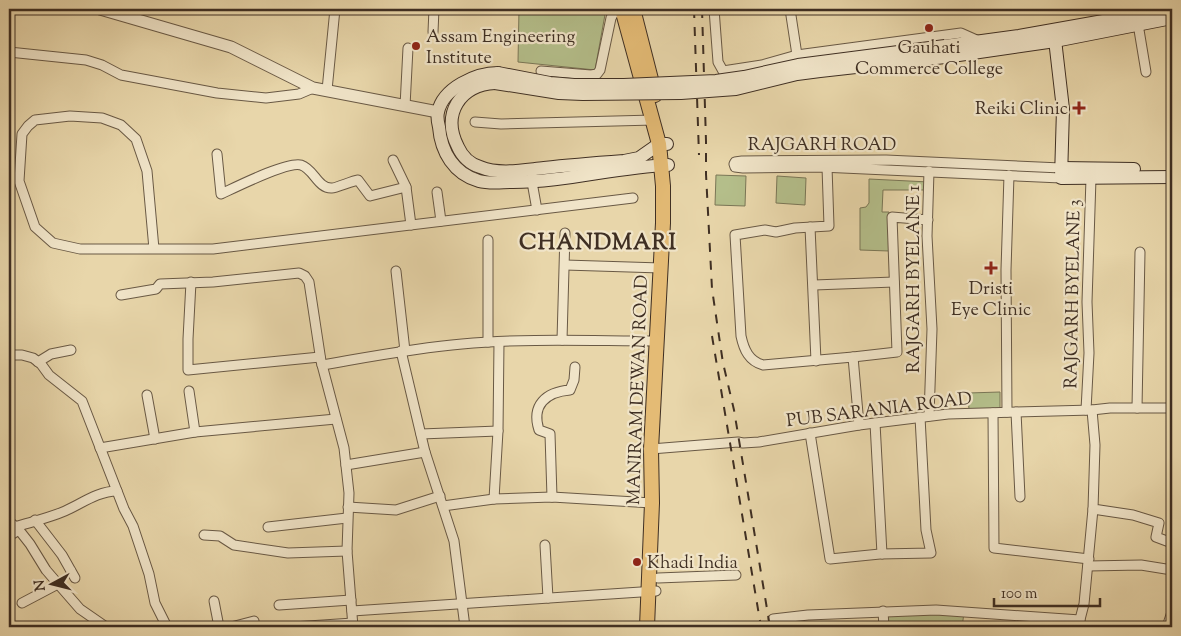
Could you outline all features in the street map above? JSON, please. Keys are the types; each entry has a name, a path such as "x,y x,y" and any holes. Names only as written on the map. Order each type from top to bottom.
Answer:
{"main road":[{"name":"MANIRAM DEWAN ROAD","path":"622,9 654,120 663,144"},
{"name":"MANIRAM DEWAN ROAD","path":"633,9 650,70 663,144 664,165 657,341 654,627"},
{"path":"1055,36 1171,9"},
{"path":"664,165 532,182 481,181 465,174 447,157 442,146 438,112 443,102 459,84 487,73 497,78 574,85 716,81 798,65 982,47 1172,18"},
{"path":"1055,36 1063,109 1061,173"},
{"path":"497,78 473,88 464,95 452,111 451,119 454,140 464,156 479,167 496,170 533,169 624,161 639,158 663,144"},
{"name":"MANIRAM DEWAN ROAD","path":"647,627 654,587 652,503 670,223 670,185 664,165"},
{"name":"RAJGARH ROAD","path":"1061,173 1172,170"},
{"name":"RAJGARH ROAD","path":"1061,173 1091,178 1172,177"}],"street":[{"path":"100,9 230,47 314,88 438,112"},
{"path":"327,90 335,9"},
{"path":"433,32 434,9"},
{"path":"542,71 597,74 600,70 611,18 616,9"},
{"path":"714,9 718,62 723,71 762,65 797,55 961,33 982,47"},
{"path":"790,9 797,55"},
{"path":"1138,24 1146,72"},
{"path":"404,106 408,48"},
{"path":"9,52 86,60 102,64 120,75 216,93 266,98 299,94 314,88"},
{"path":"154,249 146,171 136,139 122,125 102,118 70,116 35,120 28,126 22,134 19,181 35,227 53,243 80,249 154,249 213,249 633,198"},
{"path":"476,122 501,124 654,120"},
{"path":"217,154 221,194 285,166 300,164 309,168 322,185 331,188 358,180 370,196 406,187"},
{"path":"393,160 406,187 411,225"},
{"name":"RAJGARH ROAD","path":"886,160 1061,173 1009,175 827,167 743,168 735,167 734,164 737,161 886,160"},
{"path":"827,167 829,226 776,232 765,230 752,231 735,235 741,336 743,346 750,358 756,363 763,365 898,352 892,217 928,220"},
{"path":"533,169 532,182 537,210"},
{"name":"RAJGARH BYELANE 1","path":"882,554 931,553 926,530 925,417 932,329 929,278 929,171"},
{"path":"1009,175 1006,270 1012,412 1020,497"},
{"name":"RAJGARH BYELANE 3","path":"1079,624 1084,604 1093,509 1095,445 1089,410 1091,178"},
{"path":"437,192 441,221"},
{"path":"810,227 816,360"},
{"path":"562,340 566,233"},
{"path":"488,240 488,342"},
{"path":"1137,408 1140,252"},
{"path":"565,265 661,268"},
{"path":"396,271 403,351 425,452 454,541 465,627"},
{"path":"121,295 156,289 160,284 167,282 213,282 298,273 305,276 309,282 321,361 344,448 349,493 347,550 353,625 293,627"},
{"path":"191,282 188,370 321,361 488,342 562,340 657,341"},
{"path":"814,285 894,282"},
{"path":"494,499 498,432 499,342"},
{"path":"38,362 51,354 71,350"},
{"path":"9,354 33,358 49,375 82,402 136,535 149,574 155,602 167,627"},
{"path":"853,357 859,425"},
{"path":"552,497 550,434 539,430 536,420 539,407 546,396 558,391 570,390 574,380 575,367"},
{"path":"189,391 195,432"},
{"path":"147,396 155,439"},
{"name":"PUB SARANIA ROAD","path":"655,449 759,442 859,425 925,417 1110,408 1172,408"},
{"path":"992,413 994,548 1088,562 1164,567 1172,570"},
{"path":"100,448 195,432 336,419"},
{"path":"810,433 830,559 882,554 875,424"},
{"path":"421,434 498,432"},
{"path":"346,465 425,452"},
{"path":"9,536 14,526 64,511 111,491 117,491"},
{"path":"348,507 396,510 440,496"},
{"path":"443,506 494,499 552,497 652,503"},
{"path":"1093,509 1133,515 1160,522 1156,537 1172,544"},
{"path":"268,527 347,518"},
{"path":"35,520 76,578"},
{"path":"14,526 46,570 80,609 106,627"},
{"path":"204,535 220,536 234,545 288,553 347,550"},
{"path":"545,545 548,598"},
{"path":"352,611 548,598 654,587 736,575"},
{"path":"22,603 58,584"},
{"path":"279,605 351,600"},
{"path":"214,601 219,627"},
{"path":"773,619 808,615 936,610 1079,624"},
{"path":"883,611 884,627"},
{"path":"1168,627 1172,612"},
{"path":"231,627 254,621"}],"green space":[{"path":"519,9 606,9 595,70 518,62"},
{"path":"716,175 746,176 745,206 715,205"},
{"path":"777,176 806,178 805,205 776,203"},
{"path":"869,179 929,182 930,190 883,190 882,212 889,212 889,251 860,250 860,208 866,207 869,203"},
{"path":"1000,392 1000,409 969,410 968,393"},
{"path":"888,612 964,613 962,627 888,627"}],"railway":[{"path":"694,9 699,155"},
{"path":"702,9 706,174 712,289 723,363 734,410 770,627"},
{"path":"712,336 761,627"}],"place":[{"name":"Gauhati Commerce College","path":"929,28"},
{"name":"Assam Engineering Institute","path":"416,46"},
{"name":"Reiki Clinic","path":"1079,108"},
{"name":"Dristi Eye Clinic","path":"991,268"},
{"name":"Khadi India","path":"637,562"}],"district":[{"name":"CHANDMARI","path":"598,241"}]}
